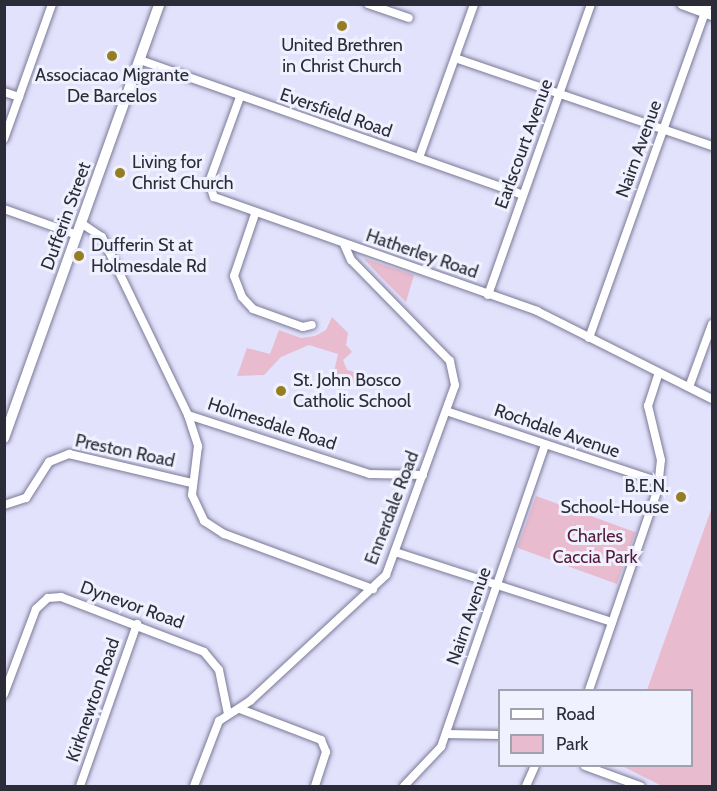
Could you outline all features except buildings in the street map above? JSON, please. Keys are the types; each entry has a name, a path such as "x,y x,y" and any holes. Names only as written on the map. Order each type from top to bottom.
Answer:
{"main road":[{"name":"Dufferin Street","path":"5,433 159,4"},
{"path":"682,4 709,10"}],"street":[{"path":"4,139 52,4"},
{"path":"368,4 409,18"},
{"path":"419,158 474,4"},
{"name":"Earlscourt Avenue","path":"488,295 591,4"},
{"name":"Nairn Avenue","path":"589,338 709,10"},
{"path":"455,58 712,146"},
{"name":"Eversfield Road","path":"140,60 523,195"},
{"path":"4,92 19,97"},
{"name":"Hatherley Road","path":"240,97 208,189 214,197 255,214 488,295 589,338 712,399"},
{"path":"4,209 77,236"},
{"path":"255,214 235,270 243,297 253,309 303,327 312,325"},
{"name":"Holmesdale Road","path":"81,223 102,237 188,416 370,474 423,476"},
{"name":"Ennerdale Road","path":"228,714 240,709 373,590 395,552 446,411 454,368 351,260 344,244"},
{"path":"689,387 712,324"},
{"path":"589,689 659,482 661,460 648,406 659,373"},
{"name":"Rochdale Avenue","path":"446,411 659,482"},
{"path":"188,416 198,446 192,483 196,509 217,531 373,590"},
{"name":"Nairn Avenue","path":"404,786 436,754 446,734 545,445"},
{"name":"Preston Road","path":"4,505 26,498 49,462 69,454 192,483"},
{"path":"395,552 612,622"},
{"name":"Dynevor Road","path":"4,694 8,673 36,609 48,598 61,597 137,624 210,657 223,683 228,714"},
{"name":"Kirknewton Road","path":"80,786 137,624"},
{"path":"240,709 318,737 326,752 315,786"},
{"path":"194,786 215,728 228,714"},
{"path":"446,734 498,735"},
{"path":"526,786 535,767"},
{"path":"590,767 640,786"}],"green space":[{"path":"363,258 414,275 406,302 381,277"},
{"path":"332,317 348,333 346,345 352,352 343,360 347,370 358,373 360,382 339,387 332,381 338,354 309,345 281,357 264,375 237,376 247,348 270,354 279,330 301,338 315,336 326,330"},
{"name":"Charles Caccia Park","path":"536,496 636,532 617,584 517,548"},
{"path":"712,507 712,786 662,786 624,767 693,767 693,689 647,689"}],"place":[{"name":"United Brethren in Christ Church","path":"342,26"},
{"name":"Associacao Migrante De Barcelos","path":"112,56"},
{"name":"Living for Christ Church","path":"120,173"},
{"name":"Dufferin St at Holmesdale Rd","path":"79,256"},
{"name":"St. John Bosco Catholic School","path":"281,391"},
{"name":"B.E.N. School-House","path":"681,497"}]}
